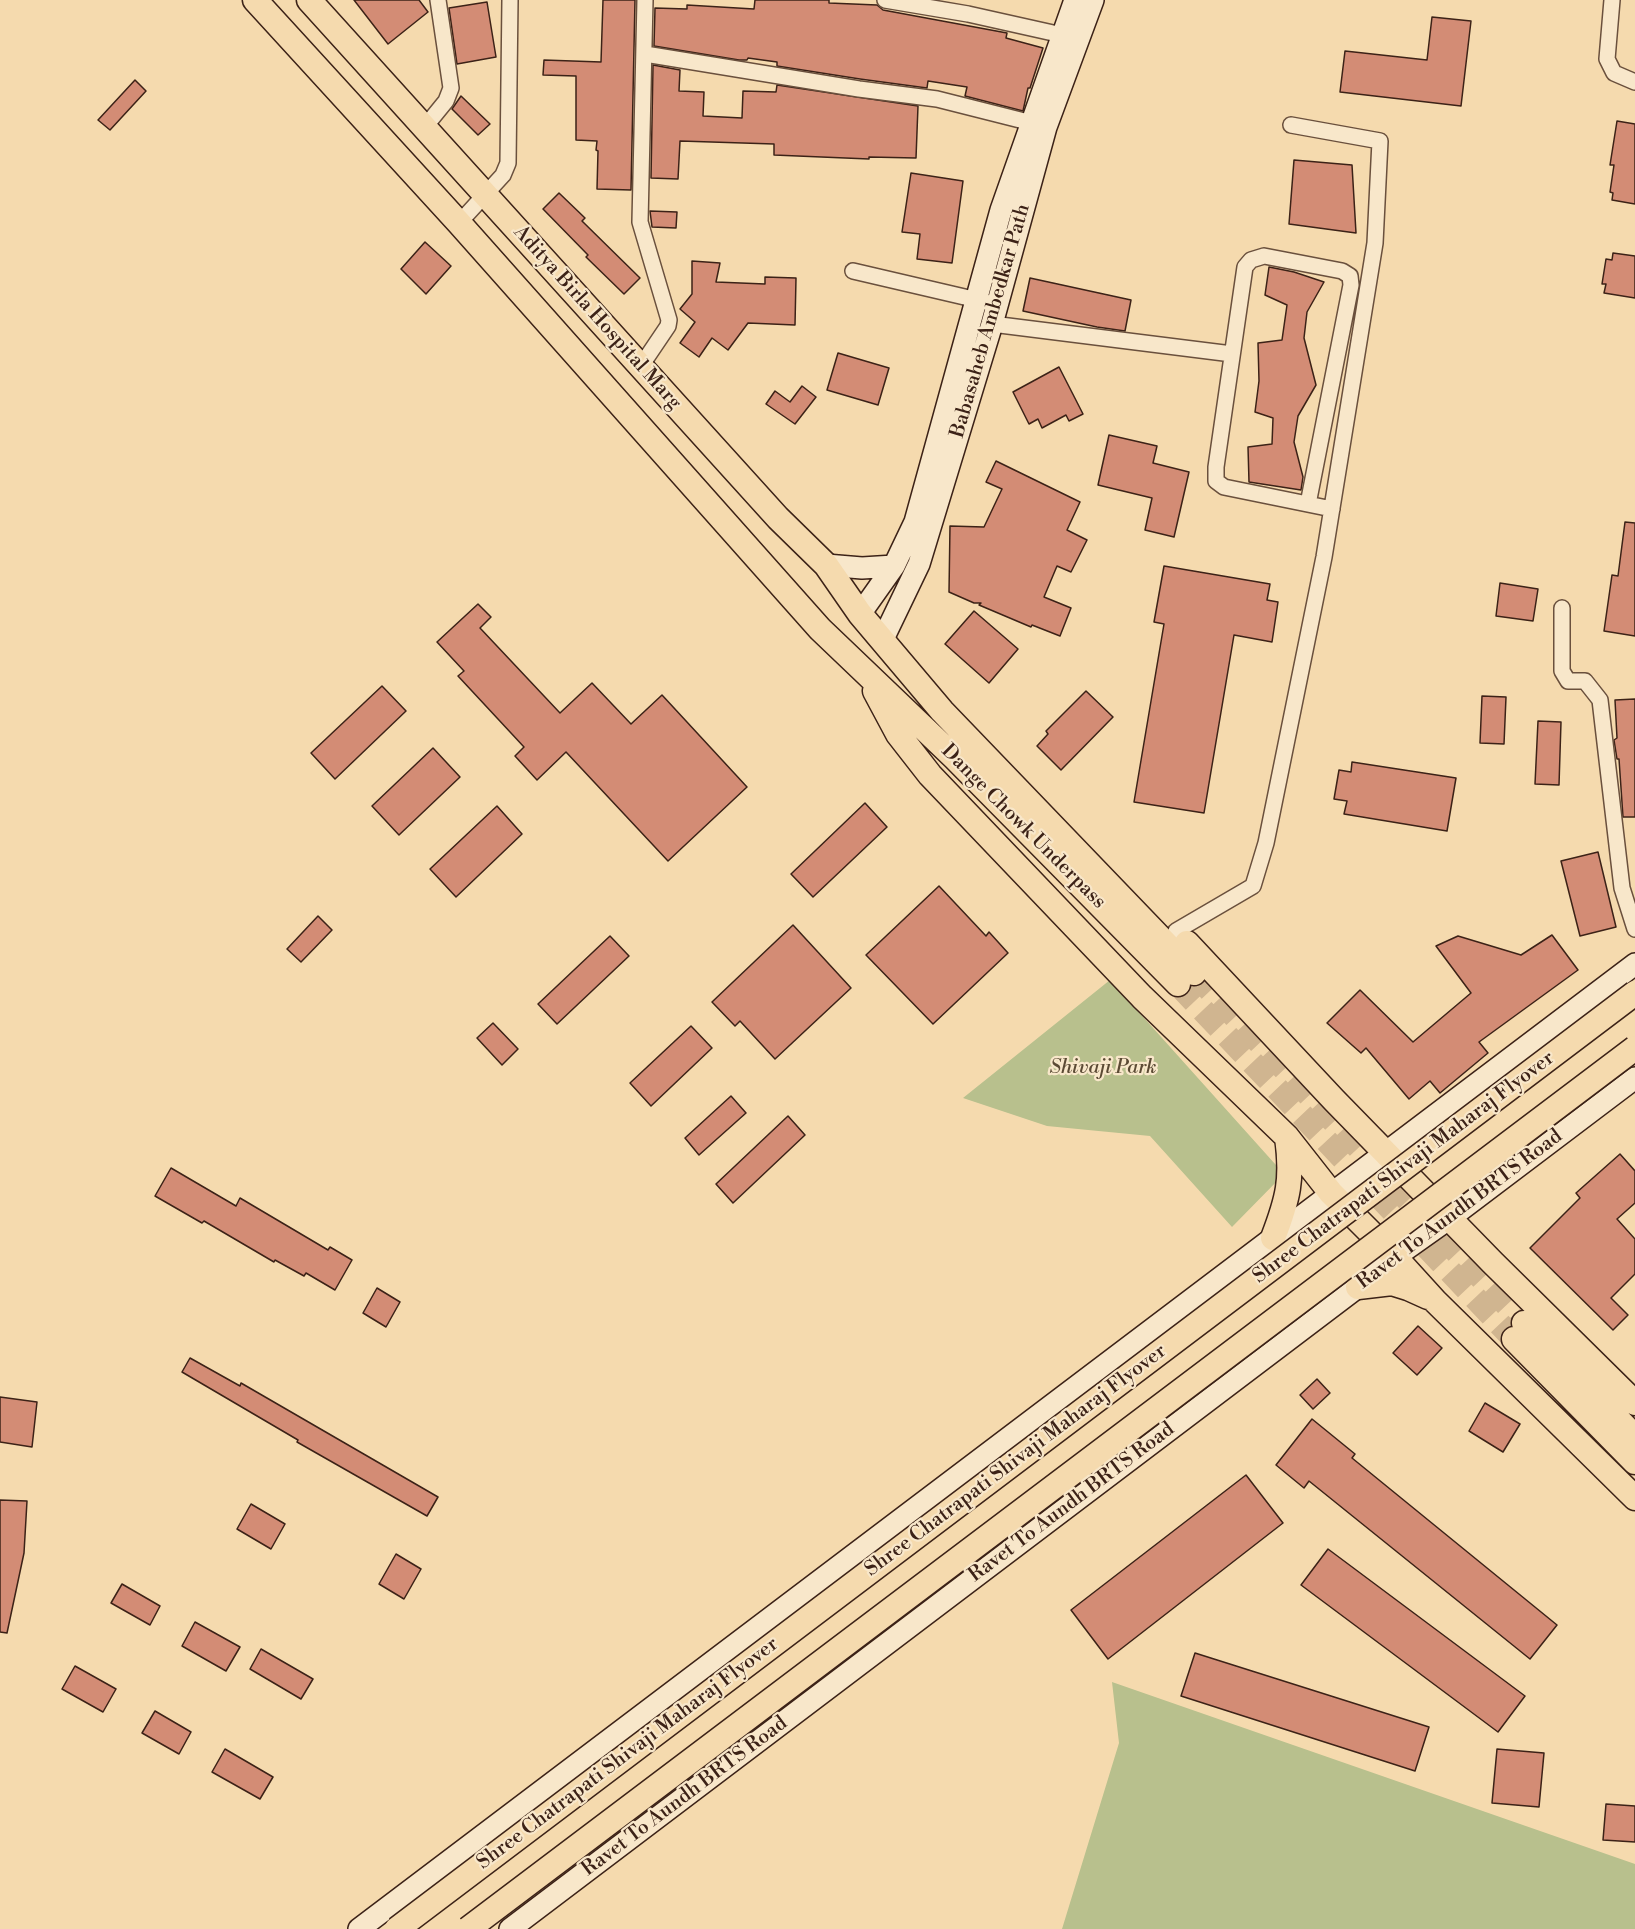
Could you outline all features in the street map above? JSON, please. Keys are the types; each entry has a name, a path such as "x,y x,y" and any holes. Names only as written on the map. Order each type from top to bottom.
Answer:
{"main road":[{"name":"Aditya Birla Hospital Marg","path":"255,0 459,223 820,628 865,672"},
{"name":"Aditya Birla Hospital Marg","path":"309,0 778,518 826,565 861,614 883,639"},
{"name":"Dange Chowk Underpass","path":"865,672 1186,978 942,711 883,639"},
{"path":"865,672 898,734 930,775 1142,997 1287,1137 1331,1193 1435,1301 1635,1498"},
{"path":"942,711 978,726 1385,1152 1635,1403"},
{"name":"Shree Chatrapati Shivaji Maharaj Flyover","path":"397,1929 1635,993"},
{"path":"468,1929 1635,1048"},
{"path":"1273,1238 1286,1206 1290,1183 1291,1160 1287,1137"},
{"path":"1358,1287 1392,1283 1435,1301"},
{"path":"1635,1437 1519,1331 1635,1462"}],"street":[{"path":"424,128 446,101 451,88 438,0"},
{"path":"459,223 486,196 503,175 508,163 510,0"},
{"path":"641,366 668,326 669,320 640,222 645,0"},
{"path":"885,0 968,14 1070,37"},
{"name":"Babasaheb Ambedkar Path","path":"1070,37 1075,0"},
{"name":"Babasaheb Ambedkar Path","path":"861,614 894,566 915,522 1001,210 1038,125 1070,37 1093,0"},
{"path":"1612,0 1607,59 1614,74 1635,82"},
{"path":"645,54 859,89 937,99 1038,125"},
{"name":"Babasaheb Ambedkar Path","path":"883,639 919,564 995,314 1038,125"},
{"path":"1176,931 1253,886 1266,843 1324,558 1375,243 1380,141 1291,126"},
{"path":"1308,504 1351,285 1350,276 1342,271 1264,256 1251,260 1245,267 1216,467 1216,481 1224,487 1332,509"},
{"path":"853,271 976,301 995,314 1232,354"},
{"path":"826,565 862,568 894,566"},
{"path":"1562,608 1562,671 1568,681 1585,681 1600,700 1622,888 1635,929"},
{"path":"359,1929 1635,964"},
{"name":"Ravet To Aundh BRTS Road","path":"510,1929 1395,1257 1635,1078"}],"green space":[{"name":"Shivaji Park","path":"1110,980 1284,1174 1232,1227 1150,1136 1047,1126 963,1098"},
{"path":"1112,1682 1635,1864 1635,1929 1062,1929 1119,1743"}],"building":[{"path":"354,0 419,0 428,12 388,44"},
{"path":"603,0 635,0 631,190 597,189 597,141 576,140 576,76 543,75 544,60 601,62"},
{"path":"755,0 829,0 829,3 877,5 883,10 1007,33 1006,38 1043,48 1030,88 1028,88 1023,111 965,96 967,87 928,81 927,88 777,66 777,62 748,58 739,60 654,46 655,8 687,9 687,5 754,9"},
{"path":"487,2 496,57 457,64 449,8"},
{"path":"1432,17 1471,21 1461,106 1340,92 1345,51 1427,60"},
{"path":"653,65 680,70 679,91 704,92 703,116 742,118 743,91 776,92 777,85 918,106 916,158 869,157 869,159 774,155 774,144 680,141 678,179 651,178"},
{"path":"135,80 146,91 110,130 98,120"},
{"path":"461,96 490,124 478,135 452,109"},
{"path":"1617,121 1635,124 1635,204 1612,200 1613,193 1610,192 1614,165 1610,165"},
{"path":"1294,160 1352,165 1356,233 1289,224"},
{"path":"911,173 963,181 952,263 917,259 920,234 902,232"},
{"path":"559,193 585,218 582,221 640,278 624,294 586,257 588,255 543,209"},
{"path":"650,211 677,212 676,228 652,227"},
{"path":"425,242 451,266 426,294 401,269"},
{"path":"1613,253 1635,256 1635,298 1604,293 1606,284 1602,284 1606,259 1612,260"},
{"path":"692,261 720,263 716,282 765,284 765,277 796,278 795,325 748,323 728,350 712,338 699,357 680,343 695,322 680,309 692,294"},
{"path":"1269,267 1324,282 1307,312 1304,338 1316,385 1298,416 1294,442 1303,477 1301,490 1249,482 1248,447 1272,444 1273,418 1255,412 1259,381 1258,343 1282,340 1287,305 1265,295"},
{"path":"1030,278 1131,300 1125,331 1023,311"},
{"path":"838,353 889,368 878,405 827,390"},
{"path":"1059,367 1083,414 1069,421 1066,415 1042,428 1038,419 1029,424 1013,392"},
{"path":"802,386 816,397 795,424 766,404 775,391 790,402"},
{"path":"1109,435 1157,446 1153,463 1189,472 1174,537 1145,530 1152,498 1098,485"},
{"path":"996,461 1080,502 1067,530 1087,540 1071,572 1057,566 1044,597 1071,608 1060,636 1032,625 1031,627 979,605 981,603 974,603 949,592 950,526 984,527 1002,489 986,482"},
{"path":"1625,522 1635,523 1635,636 1604,631 1612,575 1618,576"},
{"path":"1164,566 1270,584 1267,600 1278,602 1272,642 1234,635 1204,813 1134,802 1164,624 1154,622"},
{"path":"1500,583 1538,589 1533,621 1496,616"},
{"path":"478,604 491,617 480,628 560,713 592,683 631,724 662,695 747,787 668,861 566,752 537,780 515,756 524,747 458,676 464,671 437,642"},
{"path":"974,611 1018,649 989,683 945,644"},
{"path":"382,686 406,711 335,779 311,753"},
{"path":"1086,691 1113,717 1061,770 1037,746 1048,734 1046,731"},
{"path":"1482,696 1506,697 1504,744 1480,743"},
{"path":"1635,699 1635,817 1623,817 1619,759 1617,759 1614,740 1617,738 1615,700"},
{"path":"1538,721 1561,722 1559,785 1535,784"},
{"path":"433,748 460,777 399,835 372,806"},
{"path":"1352,762 1456,778 1447,831 1344,814 1347,801 1334,799 1339,770 1351,772"},
{"path":"865,803 887,827 813,897 791,874"},
{"path":"497,806 522,834 456,897 430,869"},
{"path":"1598,852 1616,927 1580,936 1561,861"},
{"path":"939,886 986,936 989,932 1008,953 933,1024 866,955"},
{"path":"318,916 332,930 301,962 287,949"},
{"path":"793,925 851,988 775,1059 740,1021 735,1026 712,1002"},
{"path":"1552,935 1578,970 1479,1042 1488,1053 1440,1093 1430,1081 1409,1099 1366,1048 1361,1053 1327,1023 1360,990 1413,1042 1471,993 1436,946 1458,936 1521,955"},
{"path":"610,936 629,956 557,1024 538,1004"},
{"path":"493,1023 518,1049 502,1065 477,1038"},
{"path":"691,1026 712,1048 651,1106 630,1083"},
{"path":"731,1096 746,1113 699,1155 685,1138"},
{"path":"788,1116 805,1135 733,1203 716,1184"},
{"path":"1620,1154 1635,1171 1635,1203 1617,1219 1635,1239 1635,1274 1611,1298 1628,1315 1613,1330 1530,1248 1580,1198 1576,1193"},
{"path":"171,1168 236,1206 240,1198 328,1250 330,1247 352,1260 335,1290 306,1273 304,1276 275,1260 274,1262 204,1221 202,1223 155,1196"},
{"path":"377,1288 400,1302 386,1327 363,1313"},
{"path":"1418,1326 1442,1348 1417,1375 1393,1353"},
{"path":"190,1358 240,1386 241,1383 438,1497 427,1516 297,1442 298,1440 182,1372"},
{"path":"1317,1379 1330,1393 1313,1409 1300,1395"},
{"path":"0,1397 37,1402 32,1447 0,1442"},
{"path":"1485,1403 1520,1424 1503,1452 1469,1431"},
{"path":"1312,1419 1355,1454 1352,1458 1557,1625 1530,1659 1309,1481 1304,1488 1276,1465"},
{"path":"1246,1475 1283,1523 1108,1659 1071,1610"},
{"path":"0,1500 27,1501 24,1553 7,1633 0,1632"},
{"path":"251,1504 285,1524 271,1549 237,1529"},
{"path":"1328,1549 1525,1696 1498,1732 1301,1585"},
{"path":"396,1554 421,1569 404,1599 379,1584"},
{"path":"122,1584 160,1606 150,1625 111,1603"},
{"path":"195,1622 240,1647 226,1671 182,1646"},
{"path":"261,1649 313,1679 301,1699 250,1669"},
{"path":"1195,1653 1429,1727 1415,1771 1181,1696"},
{"path":"75,1666 116,1689 103,1712 62,1689"},
{"path":"155,1711 191,1732 179,1754 142,1733"},
{"path":"225,1749 273,1777 260,1799 212,1772"},
{"path":"1497,1749 1544,1753 1539,1807 1492,1803"},
{"path":"1606,1804 1635,1806 1635,1842 1603,1840"}],"tunnel":[{"path":"1194,973 1524,1323"},
{"path":"1178,984 1514,1339"}]}
